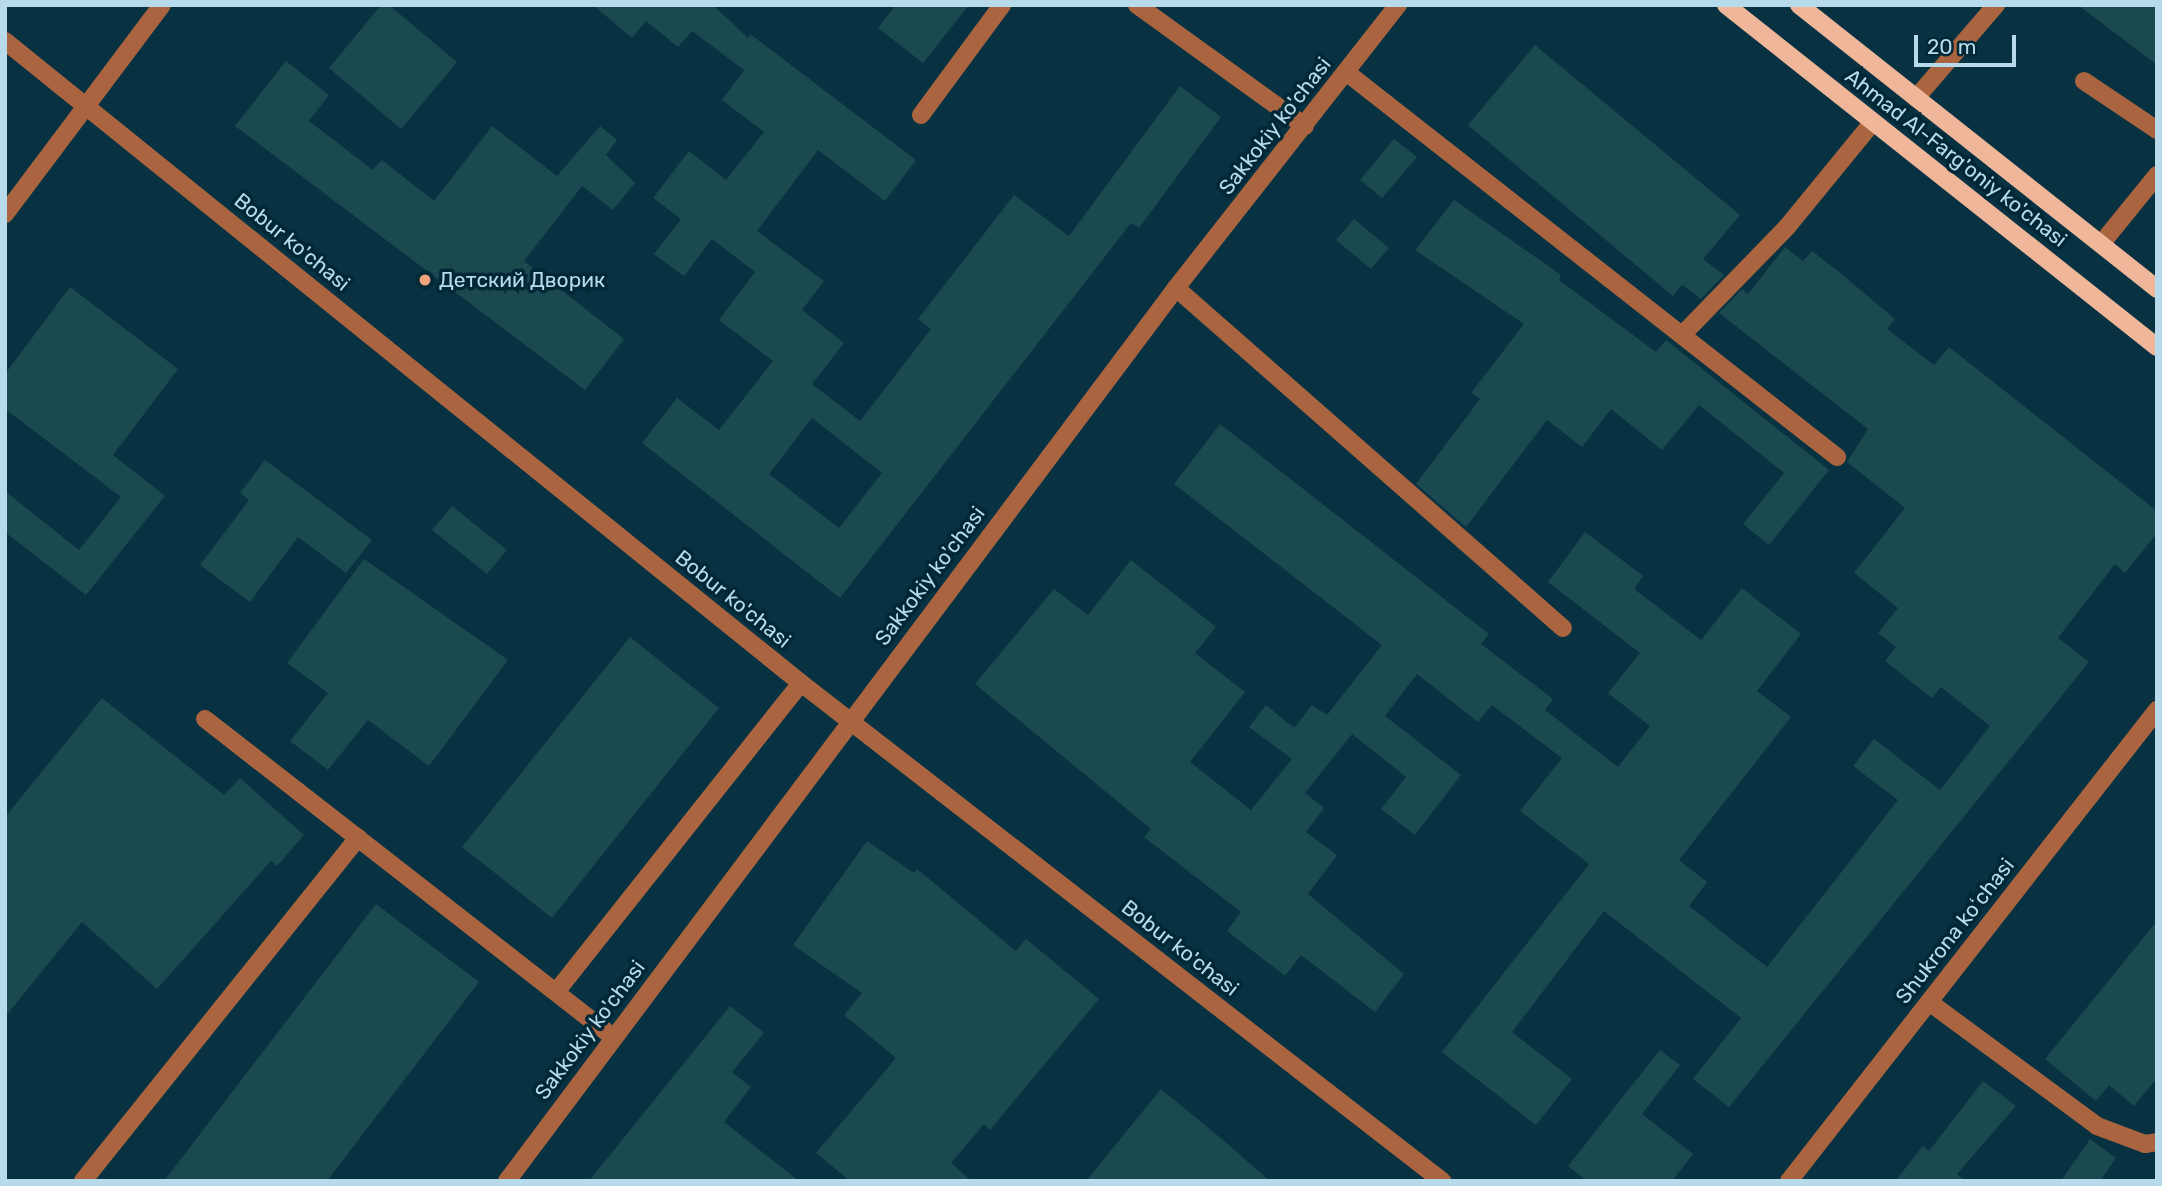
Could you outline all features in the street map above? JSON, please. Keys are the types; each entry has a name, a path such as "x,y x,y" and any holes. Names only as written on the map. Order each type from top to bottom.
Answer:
{"main road":[{"name":"Ahmad Al-Farg'oniy ko'chasi","path":"1726,5 2157,346"},
{"name":"Ahmad Al-Farg'oniy ko'chasi","path":"1800,5 2157,289"}],"street":[{"path":"5,214 162,5"},
{"path":"921,115 1002,5"},
{"path":"1137,5 1305,126"},
{"name":"Sakkokiy ko'chasi","path":"507,1181 850,719 1176,288 1398,5"},
{"path":"1916,97 1996,5"},
{"name":"Bobur ko'chasi","path":"5,41 801,683 1441,1181"},
{"path":"1346,72 1684,333 1837,457"},
{"path":"2084,81 2157,130"},
{"path":"1684,333 1787,227 1873,122"},
{"path":"2101,244 2157,175"},
{"path":"1176,288 1563,628"},
{"path":"556,992 801,683"},
{"name":"Shukrona koʻchasi","path":"1789,1181 2157,710"},
{"path":"205,719 613,1037"},
{"path":"83,1181 358,838"},
{"path":"1929,1002 2097,1126 2145,1144 2157,1142"}],"building":[{"path":"381,5 389,5 457,62 401,129 329,68"},
{"path":"593,5 713,5 748,38 750,34 916,160 885,201 818,150 757,231 824,281 802,310 844,343 812,384 860,421 931,329 918,319 1014,195 1069,236 1180,86 1221,117 1139,228 1131,223 840,598 642,443 677,398 719,430 773,361 719,320 755,272 712,239 684,276 654,254 681,219 653,198 689,151 726,180 764,132 722,100 744,70 692,31 678,47 646,21 632,38","holes":["812,418 882,473 839,528 769,474"]},
{"path":"896,5 969,5 923,63 878,28"},
{"path":"2078,5 2157,5 2157,65"},
{"path":"1535,45 1740,215 1703,259 1724,275 1701,299 1682,285 1673,296 1468,125"},
{"path":"286,61 329,95 309,121 373,170 382,160 434,201 492,126 557,176 600,126 617,140 606,155 635,183 613,210 582,186 524,261 624,339 585,390 235,126"},
{"path":"1394,139 1417,157 1382,198 1360,180"},
{"path":"1454,200 1561,275 1559,280 1656,352 1666,340 1829,470 1769,545 1743,524 1784,473 1699,405 1662,450 1611,409 1582,447 1547,420 1466,527 1416,484 1480,399 1471,393 1524,324 1415,250"},
{"path":"1354,219 1389,248 1371,269 1336,240"},
{"path":"1785,247 1803,261 1812,251 1839,272 1895,319 1887,329 1934,365 1949,347 2157,511 2157,533 2125,573 2115,564 2058,638 2089,662 1729,1107 1693,1079 1741,1018 1604,911 1512,1032 1572,1079 1536,1125 1442,1052 1589,864 1520,811 1562,758 1492,705 1478,722 1417,674 1385,716 1461,775 1415,835 1381,809 1406,777 1352,734 1305,793 1324,808 1306,832 1337,855 1308,894 1404,974 1375,1012 1301,955 1285,976 1227,931 1241,912 1144,837 1151,829 975,684 1054,589 1088,615 1131,560 1216,627 1195,653 1245,692 1190,762 1251,810 1292,759 1249,727 1266,705 1294,728 1312,705 1327,715 1382,645 1174,484 1220,424 1489,634 1481,644 1553,699 1545,710 1618,767 1650,726 1608,693 1640,653 1548,582 1585,532 1643,576 1634,589 1701,640 1742,588 1801,634 1757,691 1791,717 1679,860 1707,882 1689,906 1767,967 1898,800 1853,766 1874,739 1940,790 1990,726 1941,687 1932,698 1885,661 1896,647 1878,633 1898,608 1854,573 1905,508 1847,462 1868,429 1719,313 1742,289 1748,294"},
{"path":"70,287 178,369 113,455 165,496 86,595 5,532 5,491 79,550 121,497 5,409 5,374"},
{"path":"265,460 372,540 346,573 298,537 250,602 200,565 249,500 240,493"},
{"path":"452,506 507,550 487,574 432,530"},
{"path":"364,559 508,660 429,766 368,720 328,770 290,741 328,693 287,663"},
{"path":"630,637 719,708 552,918 462,847"},
{"path":"102,698 224,795 240,778 304,835 277,866 271,861 157,989 82,922 5,1017 5,817"},
{"path":"867,841 914,873 917,869 1016,951 1026,939 1099,999 990,1130 984,1124 951,1163 971,1181 850,1181 816,1153 896,1058 844,1015 862,993 793,945"},
{"path":"376,904 479,982 327,1181 164,1181"},
{"path":"2157,921 2157,1078 2134,1106 2109,1085 2096,1101 2045,1059"},
{"path":"730,1006 764,1033 732,1072 751,1087 724,1122 799,1181 589,1181"},
{"path":"1660,1050 1680,1065 1642,1114 1693,1154 1672,1181 1587,1181 1568,1166"},
{"path":"1983,1081 2016,1106 1957,1174 1965,1181 1895,1181 1923,1146 1929,1151"},
{"path":"1161,1089 1223,1140 1270,1181 1086,1181"},
{"path":"2090,1139 2116,1158 2100,1181 2061,1181"}],"place":[{"name":"Детский Дворик","path":"425,280"}]}
